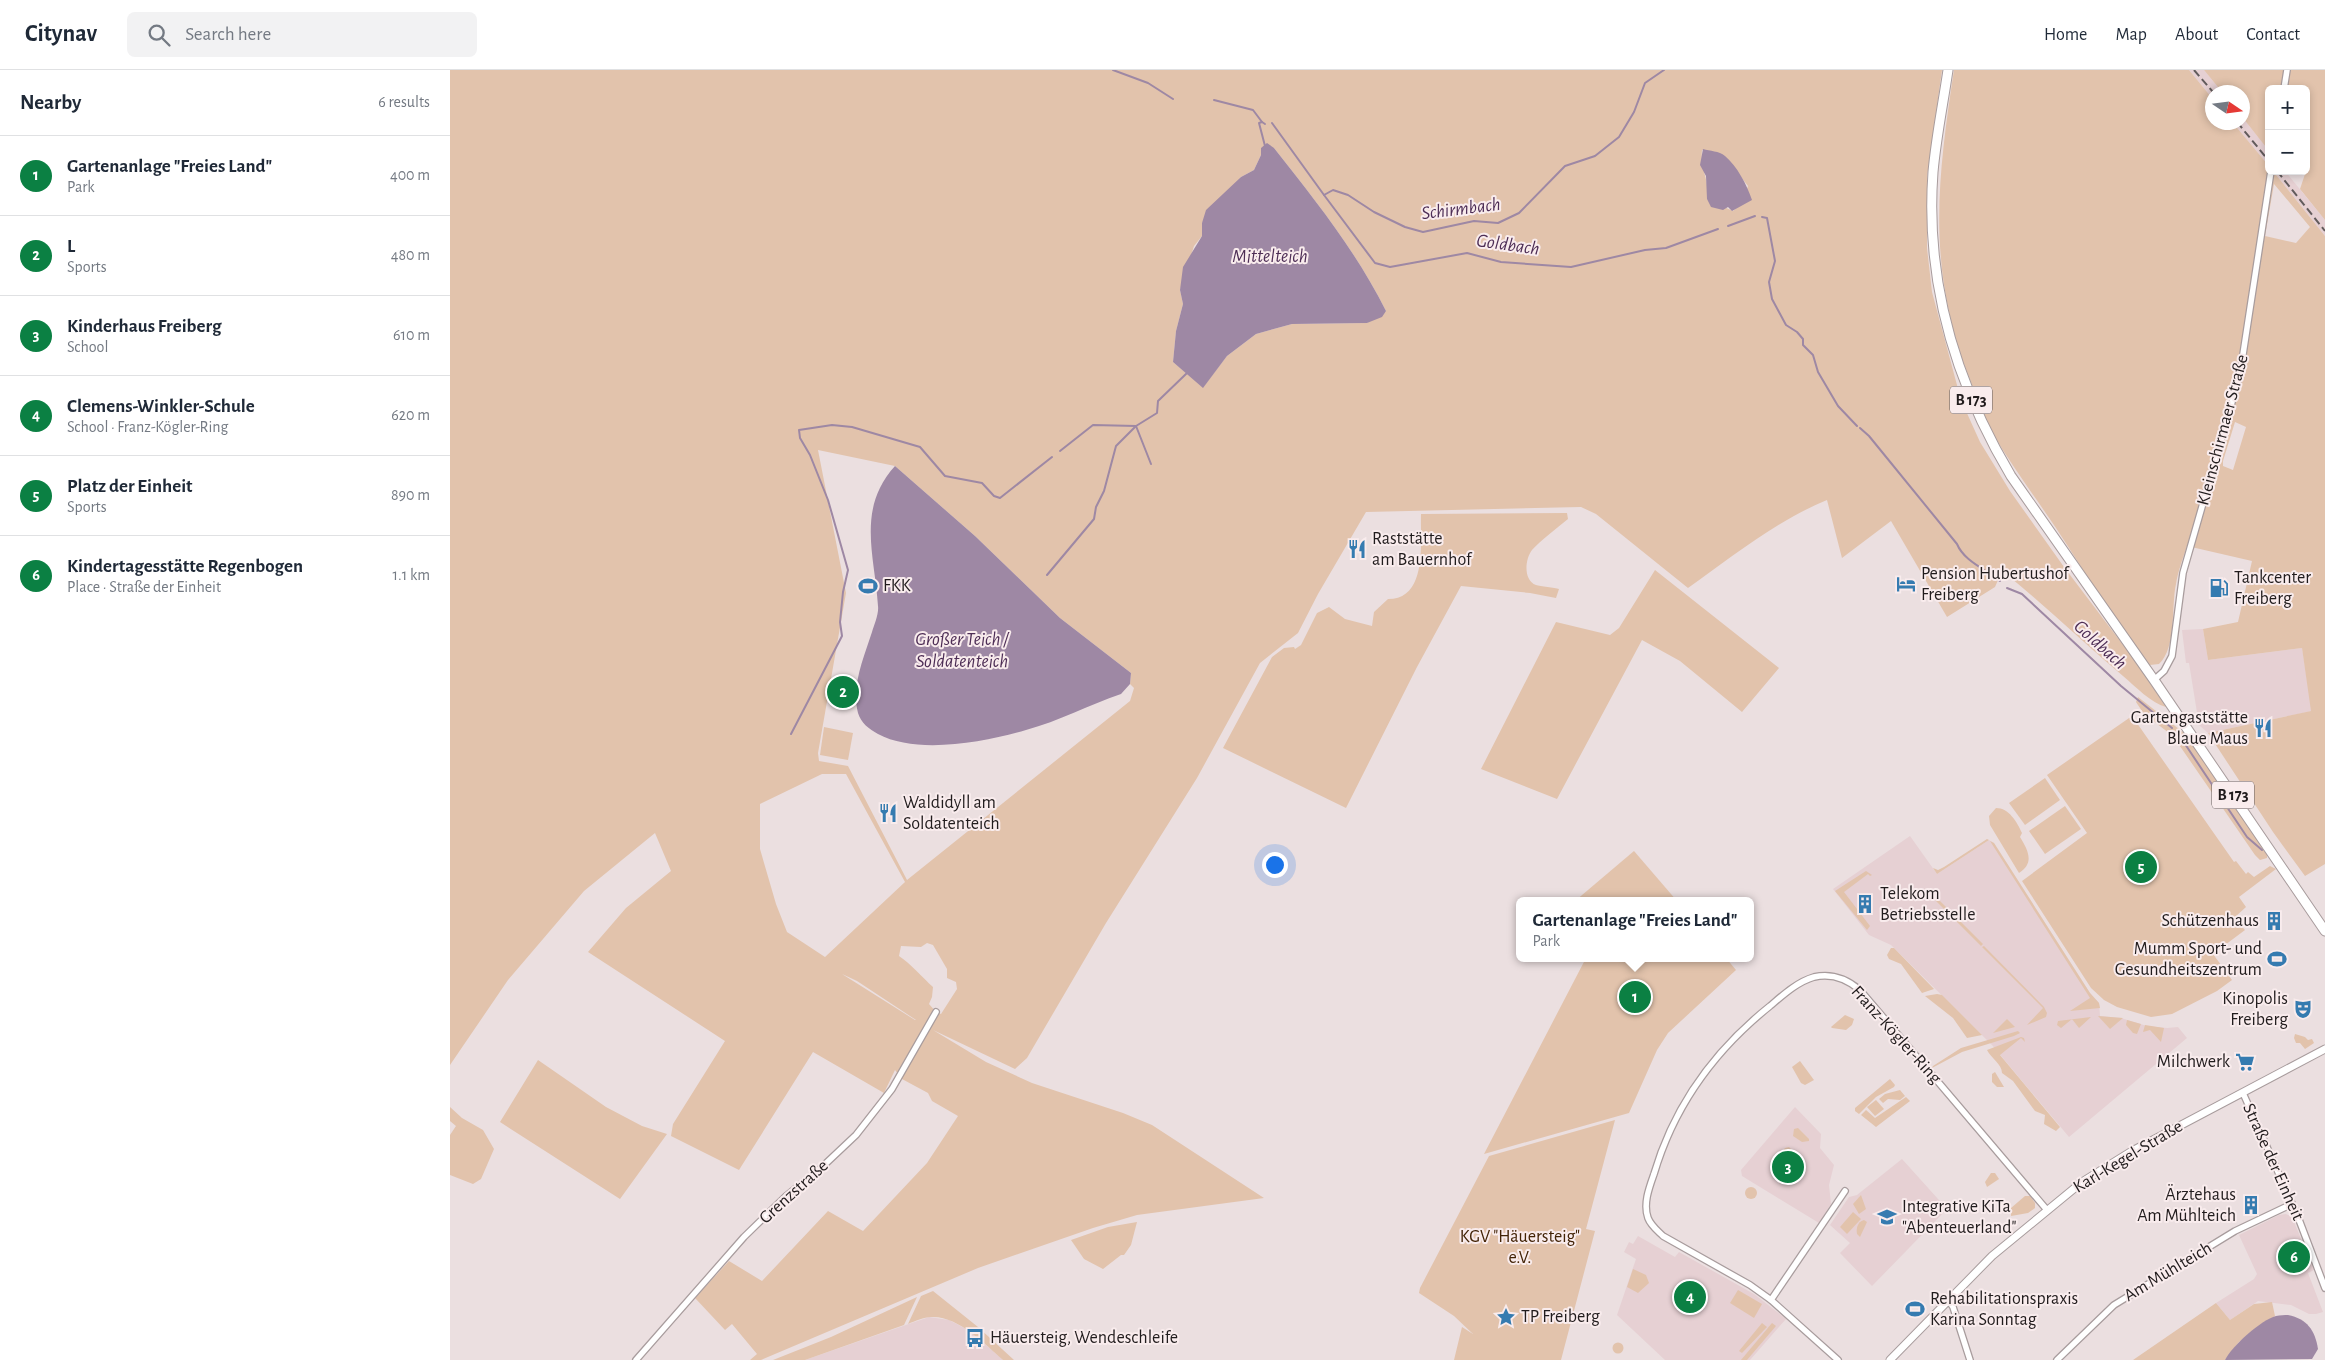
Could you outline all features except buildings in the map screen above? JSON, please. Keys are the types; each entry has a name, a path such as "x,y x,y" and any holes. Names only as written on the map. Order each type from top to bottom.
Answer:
{"main road":[{"name":"B 173","path":"1948,70 1933,171 1932,226 1935,258 1946,325 1960,372 1987,435 2011,476 2191,733 2325,930"}],"street":[{"path":"2285,85 2287,70"},
{"name":"Kleinschirmaer Straße","path":"2154,680 2164,671 2172,656 2183,573 2240,374 2271,175"},
{"name":"Franz-Kögler-Ring","path":"1838,1360 1771,1300 1750,1285 1663,1236 1648,1219 1647,1195 1672,1124 1698,1080 1730,1042 1786,993 1810,979 1821,976 1833,977 1849,982 1860,990 2047,1210"},
{"name":"Grenzstraße","path":"636,1360 744,1237 786,1196 821,1168 856,1136 892,1089 936,1012"},
{"name":"Karl-Kegel-Straße","path":"1890,1360 1992,1256 2082,1182 2132,1151 2325,1048"},
{"name":"Straße der Einheit","path":"2242,1093 2292,1204 2325,1288"},
{"path":"1771,1300 1845,1191"},
{"name":"Am Mühlteich","path":"2057,1360 2114,1305 2235,1231 2292,1204"},
{"path":"1948,1300 1953,1307 1970,1360"}],"shaded area":[{"path":"2189,70 2204,70 2216,85 2205,85 2205,89"},
{"path":"2250,127 2265,146 2265,161 2239,130 2250,130"},
{"path":"2276,175 2288,175 2325,220 2325,236"},
{"path":"2203,629 2208,660 2302,648 2312,711 2208,733 2199,725 2189,663 2186,663 2182,630"},
{"path":"1910,836 1937,874 1989,840 1994,843 2090,993 2099,1003 2100,1016 2121,1018 2147,1026 2178,1027 2187,1038 2069,1137 1992,1045 1891,945 1869,935 1833,889"},
{"path":"1795,1107 1821,1134 1820,1148 1834,1165 1829,1185 1831,1204 1819,1223 1742,1176 1741,1170"},
{"name":"Integrative KiTa \"Abenteuerland\"","path":"1902,1159 1947,1209 1872,1286 1840,1253 1850,1243 1830,1225 1849,1197 1857,1195"},
{"path":"2286,1214 2292,1217 2314,1270 2308,1273 2323,1312 2309,1314 2291,1305 2258,1301 2230,1320 2216,1303 2254,1279 2257,1274 2239,1235 2279,1215"},
{"path":"1638,1236 1675,1257 1679,1252 1754,1294 1786,1319 1750,1360 1665,1360 1617,1315 1636,1259 1624,1252 1629,1242 1633,1244"},
{"path":"929,1317 949,1320 970,1331 1003,1360 805,1360"}],"green space":[{"path":"450,70 1942,70 1927,177 1927,248 1932,292 1961,400 1980,442 2010,491 2064,567 2136,662 2166,707 2144,694 2002,571 1995,587 1947,617 1891,521 1842,558 1827,500 1772,529 1688,588 1596,514 1581,507 1366,512 1318,594 1298,633 1260,663 1197,778 1106,923 1027,1058 1015,1069 933,1030 986,1062 1032,1083 1123,1113 1152,1125 1264,1198 1137,1215 1093,1228 978,1268 761,1360 750,1360 757,1354 732,1324 725,1330 695,1298 729,1261 762,1281 828,1211 863,1231 927,1163 958,1116 932,1101 928,1093 902,1079 895,1070 884,1093 813,1052 739,1170 671,1136 673,1124 725,1041 588,952 626,908 671,871 655,833 584,891 508,980 450,1065","holes":["1274,148 1320,207 1348,247 1386,311 1367,323 1292,324 1256,334 1227,356 1203,387 1173,362 1176,331 1183,304 1180,290 1194,246 1202,236 1202,223 1241,177 1254,170 1261,155","1702,150 1725,157 1748,186 1742,203 1733,211 1707,199 1708,192","818,450 895,466 975,536 1060,618 1131,673 1130,684 1134,688 1130,701 907,880 848,766 819,761 818,753 846,593","822,774 846,774 905,882 825,957 787,932 776,904 760,849 760,804","927,943 933,945 947,969 947,978 956,982 957,989 941,1014 936,1012 929,1004 933,987 899,956 901,946 921,947","842,974 857,981 915,1020"]},
{"path":"1954,70 2189,70 2205,89 2205,130 2239,130 2265,161 2265,175 2276,175 2325,236 2325,864 2305,876 2273,832 2208,733 2311,711 2302,648 2208,660 2203,629 2238,622 2252,561 2187,546 2177,579 2171,637 2165,657 2159,664 2150,665 2125,632 1993,434 1968,375 1955,335 1946,297 1941,260 1939,224 1943,149","holes":["2274,184 2310,227 2296,243 2265,236","2235,422 2246,427 2233,470 2223,466"]},
{"path":"2204,70 2325,70 2325,220 2300,189 2305,175 2310,175 2310,85 2265,85 2265,146 2250,127 2250,85 2216,85"},
{"path":"1567,513 1568,519 1532,550 1526,569 1529,579 1536,585 1559,589 1556,598 1530,593 1461,586 1417,667 1346,808 1223,748 1272,657 1284,648 1294,647 1295,649 1301,645 1317,613 1329,607 1345,619 1372,626 1374,612 1388,599 1401,596 1410,590 1416,579 1419,567 1421,514"},
{"path":"1655,570 1779,668 1742,712 1680,661 1642,640 1557,799 1481,769 1556,622 1610,635 1619,628"},
{"path":"2138,697 2184,733 2267,851 2267,858 2260,860 2255,855 2173,736 2144,714 2136,702"},
{"path":"2132,716 2234,862 2236,861 2246,874 2248,872 2254,877 2270,866 2276,869 2239,897 2246,907 2234,918 2245,930 2213,954 2232,980 2217,991 2172,1014 2151,1017 2117,1007 2104,1000 2091,988 2022,881 2087,833 2047,775"},
{"path":"824,727 853,733 848,760 820,755"},
{"path":"2045,778 2060,800 2025,825 2009,803"},
{"path":"2065,806 2081,829 2045,854 2029,831"},
{"path":"1996,808 2009,813 2022,833 2020,837 2029,856 2027,865 2019,873 1990,825 1989,816"},
{"path":"1987,839 1989,840 1937,874 1933,868 1938,870 1944,867"},
{"path":"1990,841 1994,843 2090,993 2099,1003 2100,1008 2070,1011 2090,998"},
{"path":"1634,851 1674,897 1580,897"},
{"path":"1866,871 1872,875 1868,874 1844,892 1870,926 1867,930 1835,891"},
{"path":"1936,897 1983,944 1981,946 1934,899"},
{"path":"1984,946 2044,1007 2047,1013 2046,1017 2027,1025 2043,1008 1982,947"},
{"path":"1891,948 1894,948 1934,989 1922,993 1901,964 1889,959 1887,955"},
{"path":"1584,962 1729,962 1736,970 1668,1033 1657,1050 1629,1113 1484,1154"},
{"path":"1942,995 1982,1035 1967,1038 1953,1018 1925,996"},
{"path":"1845,1015 1854,1019 1852,1025 1846,1030 1831,1027"},
{"path":"2098,1016 2123,1018 2110,1029"},
{"path":"2091,1017 2079,1028 2072,1019"},
{"path":"2007,1019 2015,1027 1993,1033"},
{"path":"2072,1019 2061,1028 2057,1025 2058,1021"},
{"path":"2127,1020 2141,1024 2137,1034 2133,1033 2126,1025"},
{"path":"2145,1025 2164,1028 2161,1042 2150,1030 2143,1032"},
{"path":"2018,1031 2020,1033 2014,1036 1962,1052 1932,1068 1961,1048"},
{"path":"2295,1034 2308,1040 2312,1039 2314,1043 2305,1049 2300,1043 2296,1043"},
{"path":"2021,1037 2024,1038 2025,1042 2021,1038 2000,1055 2060,1127 2056,1131 2044,1124 2045,1115 2035,1111 2013,1081 2002,1073 2002,1070 1987,1050"},
{"path":"538,1060 606,1107 642,1126 667,1134 620,1199 500,1122"},
{"path":"1800,1061 1814,1080 1805,1085 1801,1083 1792,1067"},
{"path":"1995,1072 2004,1087 1997,1087 1992,1082 1992,1074"},
{"path":"1890,1079 1895,1085 1894,1087 1876,1097 1859,1114 1855,1111 1855,1108"},
{"path":"1900,1090 1905,1096 1900,1100 1888,1099 1883,1103 1879,1099 1885,1094"},
{"path":"1906,1097 1910,1101 1876,1127 1861,1115 1866,1110 1875,1118"},
{"path":"1876,1100 1884,1109 1875,1116 1867,1107"},
{"path":"450,1107 462,1118 483,1130 494,1149 481,1179 473,1184 450,1175 450,1135 456,1126 450,1121"},
{"name":"KGV \"Häuersteig\" e.V.","path":"1615,1120 1586,1229 1595,1231 1561,1360 1454,1360 1462,1327 1473,1334 1454,1316 1419,1293 1489,1156"},
{"path":"1798,1128 1809,1141 1802,1142 1793,1136 1794,1129"},
{"path":"1789,1147 1792,1150 1789,1161 1782,1164 1778,1158 1785,1148"},
{"path":"1991,1173 1995,1173 1999,1179 1987,1187 1985,1182"},
{"path":"1751,1187 1757,1193 1751,1199 1745,1193"},
{"path":"1861,1195 1866,1209 1859,1214 1853,1204"},
{"path":"2025,1196 2030,1196 2035,1203 2035,1208 2028,1213 2011,1216 2011,1208"},
{"path":"1853,1212 1861,1219 1847,1234 1840,1227"},
{"path":"1864,1220 1867,1222 1860,1237 1857,1234 1857,1228 1858,1224"},
{"path":"1137,1222 1131,1245 1124,1255 1121,1255 1103,1269 1084,1259 1071,1240 1108,1227"},
{"path":"1633,1269 1646,1275 1649,1283 1638,1293 1627,1287"},
{"path":"1738,1290 1762,1304 1754,1318 1730,1303"},
{"path":"933,1291 978,1327 1014,1360 1003,1360 970,1332 951,1321 928,1317 908,1324 921,1296"},
{"path":"917,1297 904,1325 805,1360 773,1360 831,1337"},
{"path":"2272,1302 2275,1316 2239,1342 2225,1360 2133,1360 2216,1303 2230,1320 2254,1304"},
{"path":"1762,1323 1767,1327 1742,1353 1739,1351"},
{"path":"1772,1323 1776,1326 1747,1360 1741,1360"},
{"path":"1618,1342 1624,1348 1618,1354 1612,1348"}],"water":[{"name":"Mittelteich","path":"1267,143 1274,148 1334,226 1362,268 1386,311 1382,317 1367,323 1292,324 1256,334 1227,356 1203,388 1173,362 1176,331 1183,304 1180,290 1183,267 1202,236 1202,223 1206,210 1241,177 1254,170 1261,155 1261,148"},
{"path":"1703,149 1720,153 1734,165 1752,200 1732,211 1728,207 1723,210 1711,207 1707,199 1706,176 1700,165"},
{"name":"Großer Teich / Soldatenteich","path":"895,466 975,536 1060,618 1131,673 1130,684 1121,694 1038,726 991,739 951,744 912,744 894,740 878,734 861,720 856,703 857,682 878,609 872,551 872,516 875,499 883,482"},
{"path":"2288,1315 2300,1319 2309,1326 2315,1336 2318,1349 2312,1359 2225,1360 2247,1334 2255,1328 2270,1318"}],"waterway":[{"path":"1113,70 1148,83 1173,99"},
{"name":"Schirmbach","path":"1272,123 1324,195 1333,190 1348,195 1374,212 1405,227 1423,232 1474,221 1498,223 1519,213 1565,166 1595,156 1619,137 1634,112 1645,83 1664,70"},
{"path":"1214,100 1253,110 1262,122"},
{"name":"Schirmbach","path":"1265,124 1259,123 1265,146"},
{"name":"Goldbach","path":"1324,195 1375,263 1390,267 1467,253 1501,262 1571,267 1645,250 1666,248 1718,229"},
{"name":"Goldbach","path":"1728,226 1755,216"},
{"name":"Goldbach","path":"1762,217 1767,218 1775,261 1769,282 1772,299 1786,325 1797,332 1803,339 1803,345 1813,355 1818,372 1838,406 1857,426"},
{"name":"Schirmbach","path":"1047,575 1094,519 1096,507 1104,491 1116,446 1136,426 1157,413 1158,401 1187,373"},
{"path":"791,734 842,636 840,622 843,592 848,570 828,500 810,455 800,438 799,430 832,425 852,427 920,447 945,476 982,483 994,496 1000,498 1052,457"},
{"path":"1060,451 1093,425 1136,426 1151,464"},
{"name":"Goldbach","path":"1860,428 1869,436 1960,550 2000,581"},
{"name":"Goldbach","path":"2007,588 2022,594 2121,686 2172,728"},
{"name":"Goldbach","path":"2177,732 2247,837 2262,850"}],"railway":[{"path":"2194,70 2207,85"},
{"path":"2244,130 2265,156"},
{"path":"2280,175 2325,231"}],"place":[{"name":"Raststätte am Bauernhof","path":"1357,549"},
{"name":"Pension Hubertushof Freiberg","path":"1906,584"},
{"name":"FKK","path":"868,586"},
{"name":"Tankcenter Freiberg","path":"2219,588"},
{"name":"L","path":"843,692"},
{"name":"Gartengaststätte Blaue Maus","path":"2263,728"},
{"name":"Waldidyll am Soldatenteich","path":"888,813"},
{"name":"Platz der Einheit","path":"2141,867"},
{"name":"Telekom Betriebsstelle","path":"1865,904"},
{"name":"Schützenhaus","path":"2274,921"},
{"name":"Mumm Sport- und Gesundheitszentrum","path":"2277,959"},
{"name":"Gartenanlage \"Freies Land\"","path":"1635,997"},
{"name":"Kinopolis Freiberg","path":"2303,1009"},
{"name":"Milchwerk","path":"2245,1062"},
{"name":"Kinderhaus Freiberg","path":"1788,1167"},
{"name":"Ärztehaus Am Mühlteich","path":"2251,1205"},
{"name":"Integrative KiTa \"Abenteuerland\"","path":"1887,1217"},
{"name":"Kindertagesstätte Regenbogen","path":"2294,1257"},
{"name":"Clemens-Winkler-Schule","path":"1690,1297"},
{"name":"Rehabilitationspraxis Karina Sonntag","path":"1915,1309"},
{"name":"TP Freiberg","path":"1506,1317"},
{"name":"Häuersteig, Wendeschleife","path":"975,1338"}]}
